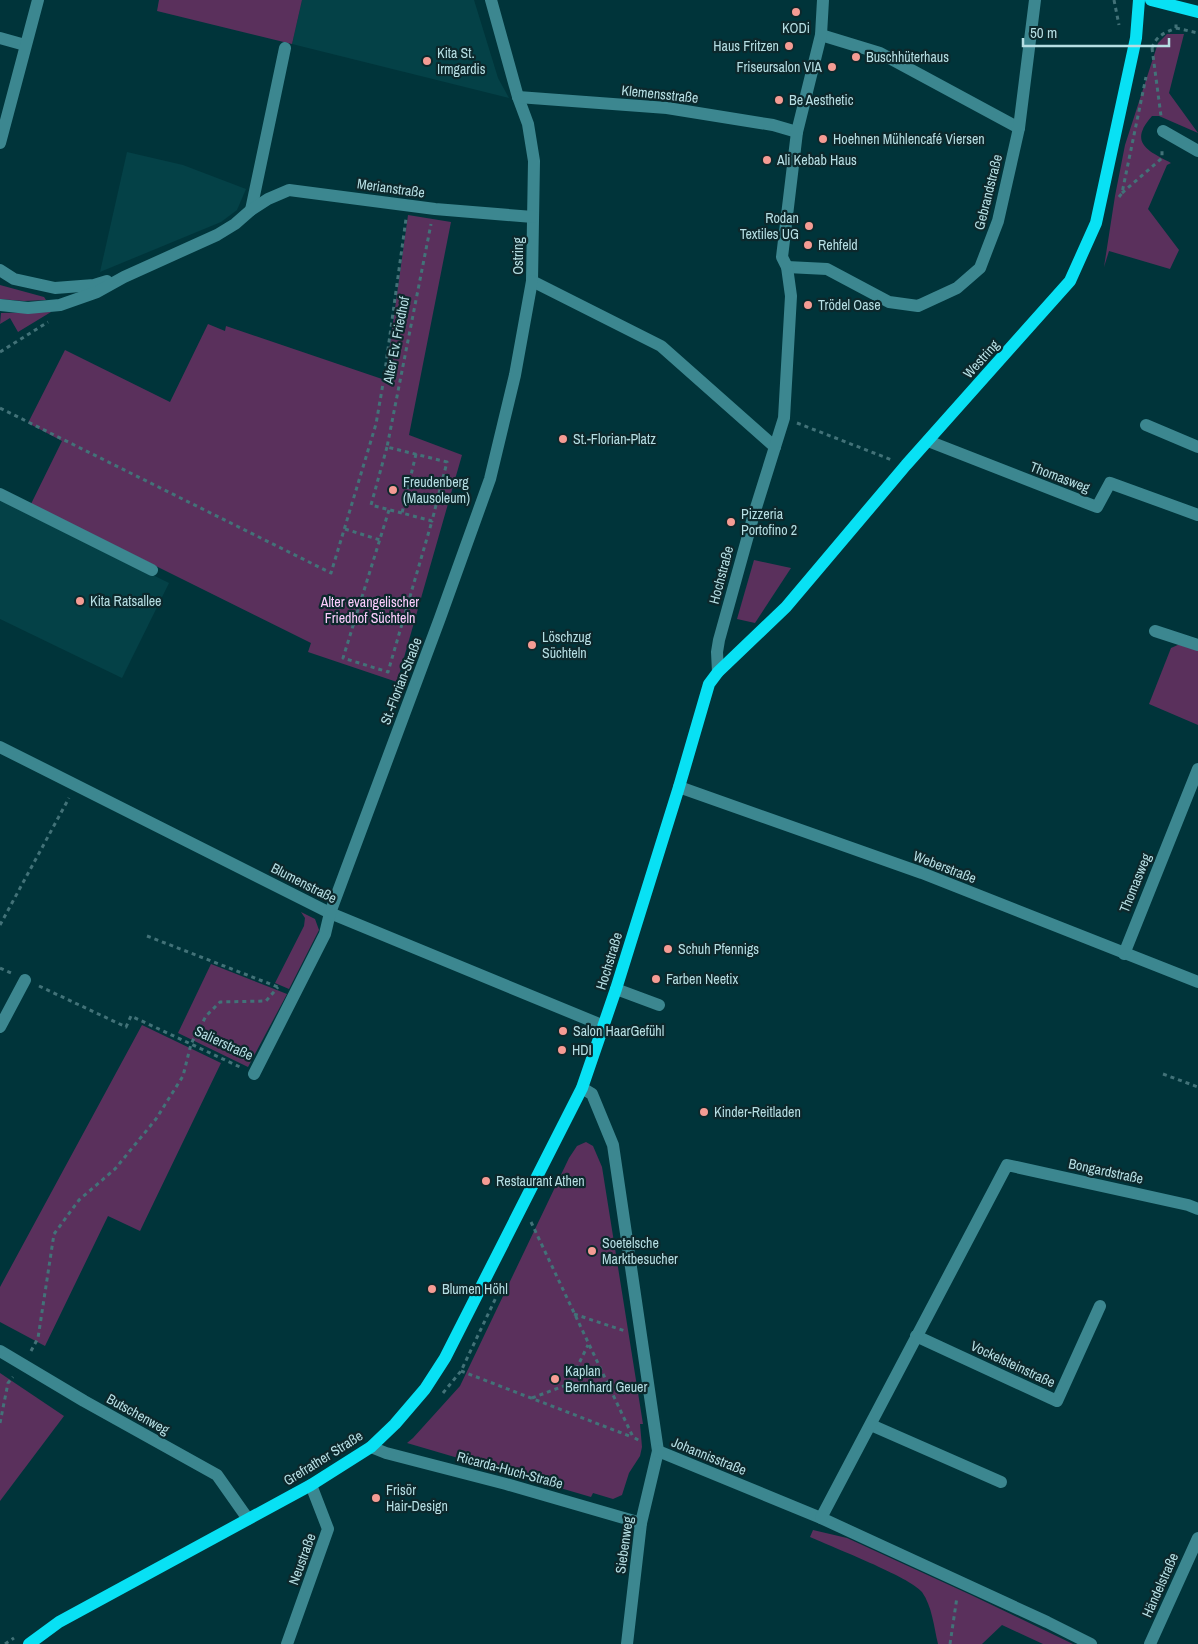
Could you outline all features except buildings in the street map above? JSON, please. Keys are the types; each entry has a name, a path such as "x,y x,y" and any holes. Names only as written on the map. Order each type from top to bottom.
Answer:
{"main road":[{"name":"Westring","path":"718,672 786,607 906,465 1070,281 1096,223 1136,38 1138,0"},
{"path":"1151,0 1198,12"},
{"name":"Hochstraße","path":"555,1140 582,1088 604,1026 679,787 709,684 718,672"},
{"name":"Grefrather Straße","path":"29,1644 59,1622 311,1485 371,1447 396,1424 425,1389 445,1358 555,1140"}],"street":[{"path":"0,143 38,0"},
{"name":"Ostring","path":"491,0 518,97 528,124 534,161 532,281 661,346 775,447"},
{"name":"Hochstraße","path":"718,672 717,652 719,640 754,514 784,418 791,296 787,267 782,257 797,132 821,35 823,0"},
{"name":"Gebrandstraße","path":"787,267 828,269 889,302 918,306 957,288 980,268 998,222 1019,128 1035,0"},
{"path":"821,35 880,53 1019,128"},
{"path":"0,38 25,45"},
{"path":"251,210 285,48"},
{"name":"Klemensstraße","path":"518,97 667,108 773,125 797,132"},
{"path":"1163,131 1198,152"},
{"name":"Merianstraße","path":"0,305 28,308 60,305 98,292 124,277 217,235 268,199 289,190 435,209 533,217"},
{"name":"Merianstraße","path":"0,270 14,279 55,288 94,285 124,277"},
{"name":"St.-Florian-Straße","path":"330,913 490,479 515,376 532,281"},
{"path":"1146,425 1198,447"},
{"name":"Thomasweg","path":"928,441 1097,507 1110,483 1198,515"},
{"path":"0,494 152,570"},
{"path":"1155,631 1198,646"},
{"name":"Blumenstraße","path":"0,747 330,913 604,1026"},
{"name":"Thomasweg","path":"1124,954 1193,792 1198,769"},
{"name":"Weberstraße","path":"679,787 922,873 1198,982"},
{"name":"Salierstraße","path":"254,1074 325,934 330,913"},
{"path":"1,1022 25,980"},
{"path":"616,989 659,1005"},
{"name":"Johannisstraße","path":"582,1088 592,1094 613,1145 658,1451 822,1518 1091,1644"},
{"name":"Bongardstraße","path":"916,1336 1007,1165 1188,1205 1198,1209"},
{"name":"Vockelsteinstraße","path":"916,1336 1057,1401 1100,1306"},
{"path":"822,1518 916,1336"},
{"name":"Butschenweg","path":"0,1351 217,1475 248,1519"},
{"path":"871,1425 1001,1482"},
{"name":"Ricarda-Huch-Straße","path":"371,1447 386,1453 506,1484 641,1523"},
{"name":"Siebenweg","path":"627,1644 641,1523 658,1451"},
{"name":"Neustraße","path":"287,1644 328,1529 311,1485"},
{"name":"Händelstraße","path":"1150,1644 1198,1538"}],"path":[{"path":"1176,28 1178,8"},
{"path":"1148,66 1152,47 1160,35 1176,28 1198,33"},
{"path":"1117,199 1162,158 1163,131 1152,47 1148,41 1136,38"},
{"path":"1122,193 1146,76"},
{"path":"0,408 331,573 376,424 408,205"},
{"name":"Alter Ev. Friedhof","path":"389,510 371,505 387,447 435,209"},
{"path":"784,418 906,465"},
{"path":"387,447 446,462 432,521 388,672 344,658 389,510 432,521"},
{"path":"402,513 416,454"},
{"path":"344,528 380,540"},
{"path":"0,925 76,784"},
{"path":"146,936 278,987 294,996"},
{"name":"Salierstraße","path":"25,980 126,1027 131,1016 254,1074"},
{"path":"0,1423 8,1383 23,1364 38,1338 54,1234 79,1200 115,1169 156,1119 183,1076 191,1044 206,1016 220,1002 266,1001 278,987"},
{"path":"1163,1074 1198,1087"},
{"path":"520,1209 532,1222 588,1345 633,1437"},
{"path":"528,1231 536,1214"},
{"path":"440,1397 461,1371 503,1284"},
{"path":"574,1314 642,1337"},
{"path":"531,1398 569,1384 588,1345"},
{"path":"461,1371 633,1437 658,1451"},
{"path":"950,1644 960,1582"}],"shaded area":[{"name":"Kita St. Irmgardis","path":"302,0 474,0 498,78 509,98 292,44"},
{"path":"127,152 183,165 246,189 237,210 221,222 100,272"},
{"name":"Kita Ratsallee","path":"0,499 169,583 122,678 0,619"}],"green space":[{"path":"159,0 302,0 292,44 157,11"},
{"path":"1167,34 1184,34 1169,93 1198,133 1159,116 1152,116 1145,125 1141,140 1149,150 1171,163 1167,165 1148,209 1179,250 1170,269 1109,251 1104,267 1125,145 1158,43"},
{"name":"Alter evangelischer Friedhof Süchteln","path":"408,215 451,222 409,435 462,455 397,682 308,652 311,643 31,504 62,441 28,423 65,350 170,402 208,324 225,331 226,326 385,380"},
{"path":"0,285 44,297 46,300 0,299"},
{"path":"51,312 18,332 10,318 0,324 1,313"},
{"path":"754,560 791,568 755,623 737,619"},
{"path":"1180,644 1198,650 1198,725 1149,704 1171,648"},
{"path":"301,912 315,919 319,930 289,989 275,983 304,926 305,918"},
{"path":"211,964 287,994 248,1067 178,1033"},
{"path":"142,1025 221,1063 140,1231 108,1216 45,1346 0,1322 0,1287"},
{"path":"586,1142 593,1146 602,1167 643,1424 640,1424 642,1447 640,1456 629,1473 622,1495 613,1499 593,1493 591,1497 407,1443 460,1386 569,1158 577,1146"},
{"path":"0,1373 64,1416 0,1501"},
{"path":"813,1530 847,1538 1073,1644 1043,1644 1002,1625 982,1644 938,1644 930,1610 922,1592 903,1578 810,1537"}],"place":[{"name":"KODi","path":"796,12"},
{"name":"Haus Fritzen","path":"789,46"},
{"name":"Buschhüterhaus","path":"856,57"},
{"name":"Kita St. Irmgardis","path":"427,61"},
{"name":"Friseursalon VIA","path":"832,67"},
{"name":"Be Aesthetic","path":"779,100"},
{"name":"Hoehnen Mühlencafé Viersen","path":"823,139"},
{"name":"Ali Kebab Haus","path":"767,160"},
{"name":"Rodan Textiles UG","path":"809,226"},
{"name":"Rehfeld","path":"808,245"},
{"name":"Trödel Oase","path":"808,305"},
{"name":"St.-Florian-Platz","path":"563,439"},
{"name":"Freudenberg (Mausoleum)","path":"393,490"},
{"name":"Pizzeria Portofino 2","path":"731,522"},
{"name":"Kita Ratsallee","path":"80,601"},
{"name":"Löschzug Süchteln","path":"532,645"},
{"name":"Schuh Pfennigs","path":"668,949"},
{"name":"Farben Neetix","path":"656,979"},
{"name":"Salon HaarGefühl","path":"563,1031"},
{"name":"HDI","path":"562,1050"},
{"name":"Kinder-Reitladen","path":"704,1112"},
{"name":"Restaurant Athen","path":"486,1181"},
{"name":"Soetelsche Marktbesucher","path":"592,1251"},
{"name":"Blumen Höhl","path":"432,1289"},
{"name":"Kaplan Bernhard Geuer","path":"555,1379"},
{"name":"Frisör Hair-Design","path":"376,1498"}]}
